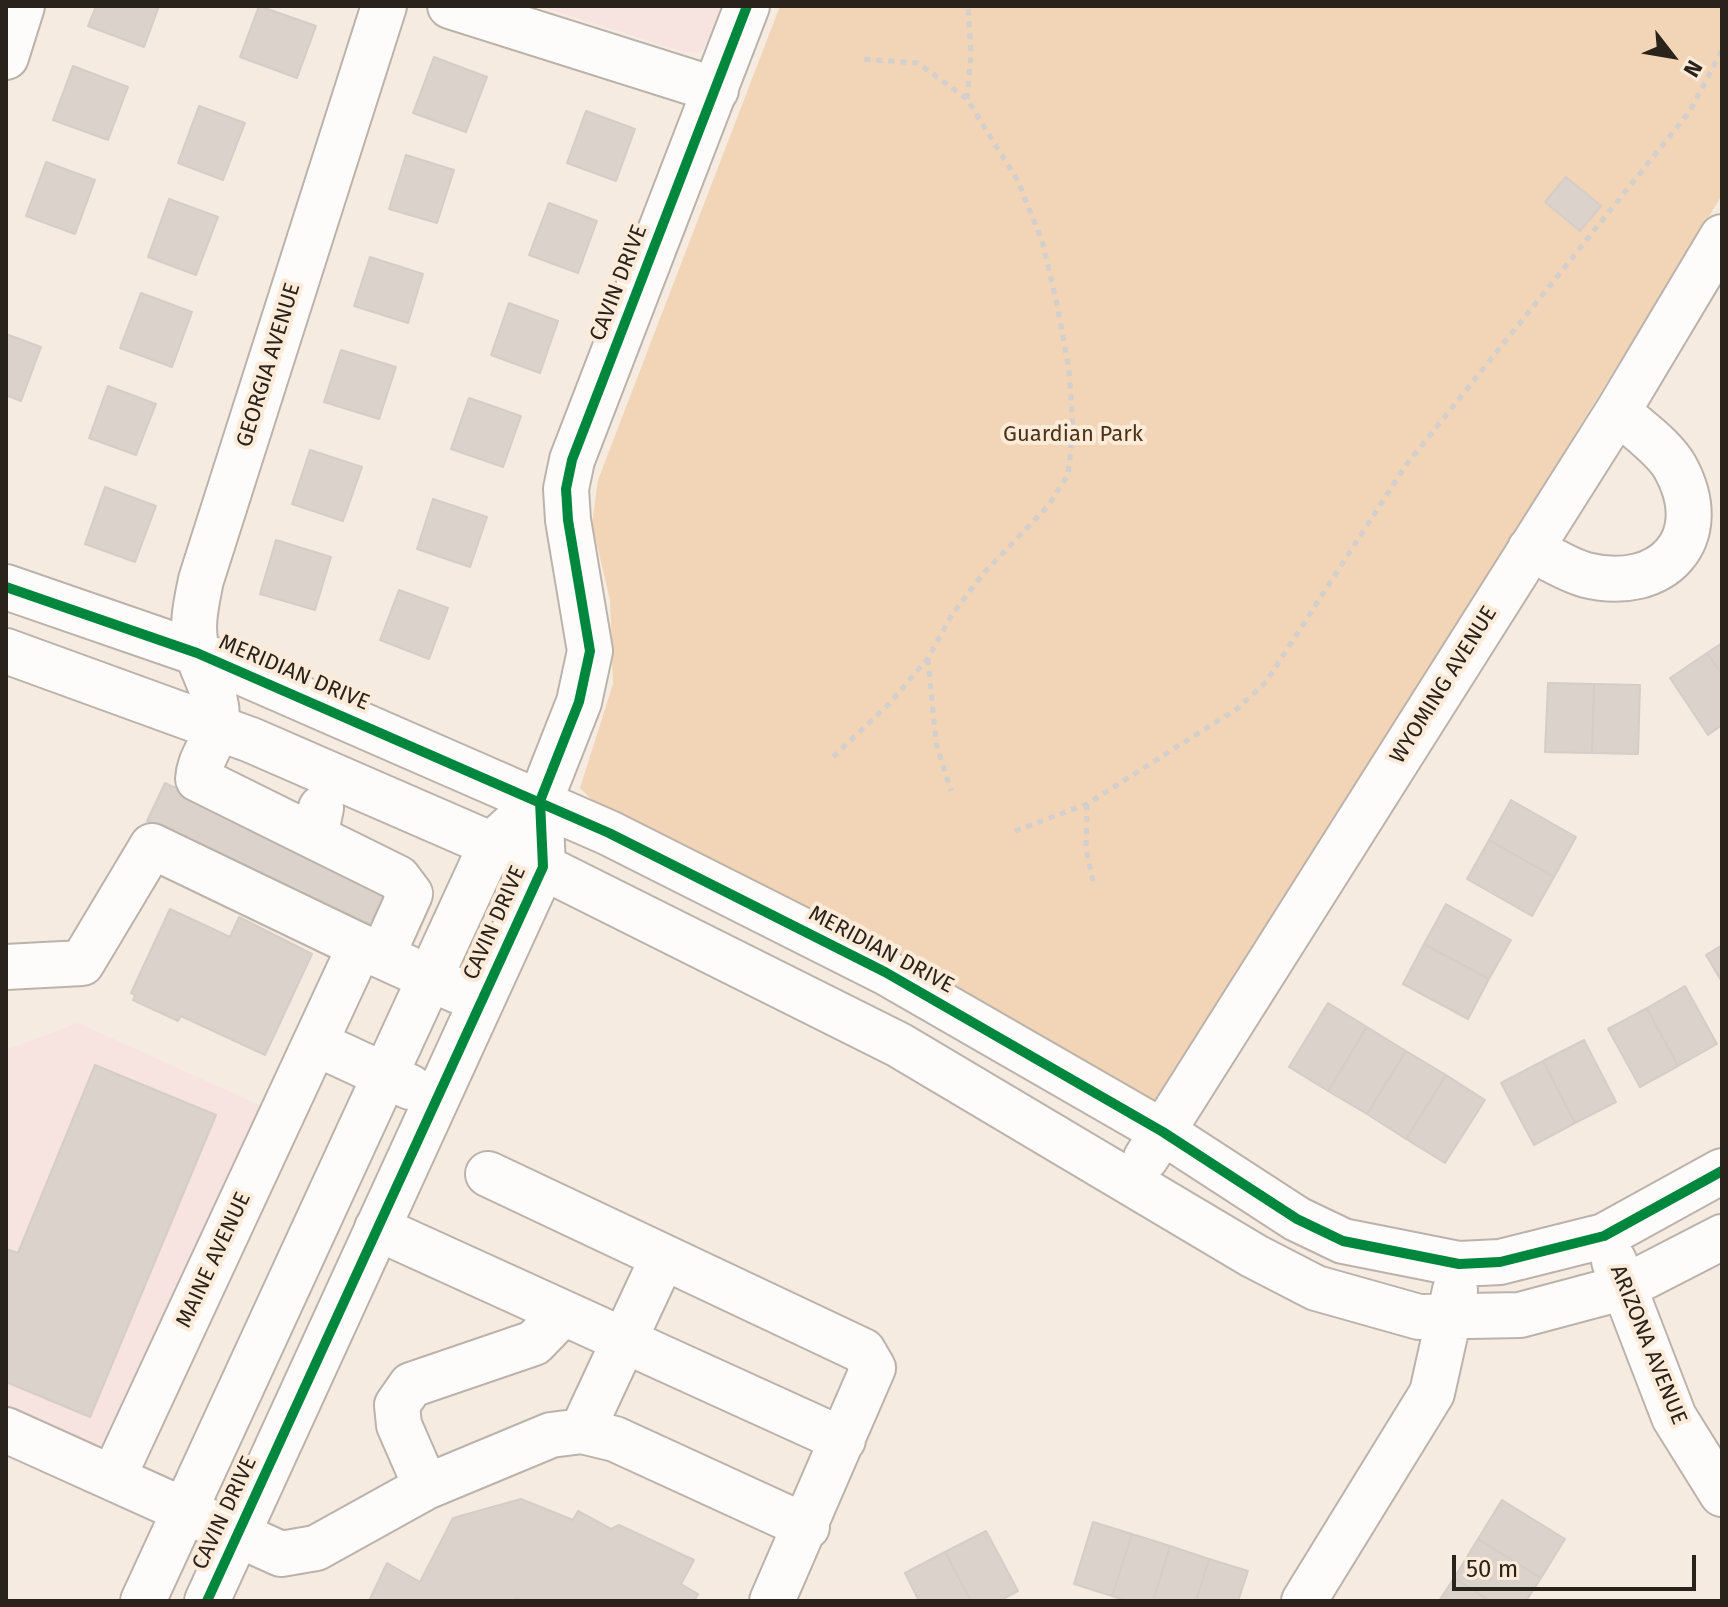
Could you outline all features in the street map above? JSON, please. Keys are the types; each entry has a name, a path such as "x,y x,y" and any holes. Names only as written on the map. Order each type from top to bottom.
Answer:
{"street":[{"path":"6,57 22,6"},
{"name":"GEORGIA AVENUE","path":"216,727 213,690 197,653 193,620 201,580 384,6"},
{"path":"450,6 716,90"},
{"name":"CAVIN DRIVE","path":"207,1601 543,867 540,801 579,702 590,651 568,520 566,489 572,460 747,6"},
{"name":"WYOMING AVENUE","path":"1130,1183 1618,411 1722,237"},
{"path":"1530,549 1586,575 1629,578 1665,567 1687,538 1688,499 1674,465 1618,411"},
{"name":"MERIDIAN DRIVE","path":"6,587 197,653 540,801 885,972 1163,1132 1297,1219 1343,1241 1459,1264 1500,1262 1604,1236 1722,1171"},
{"path":"6,651 216,727 543,867 899,1045 1254,1256 1316,1288 1419,1317 1520,1315 1625,1287 1722,1237"},
{"path":"216,727 199,764 198,779 315,837 319,814 335,777"},
{"name":"CAVIN DRIVE","path":"143,1601 493,843 540,801"},
{"name":"MAINE AVENUE","path":"113,1478 315,1043 410,894 398,878 315,837"},
{"path":"6,967 82,963 152,846 481,1003"},
{"path":"315,1043 437,1100"},
{"path":"488,1174 863,1351 873,1368 807,1527 772,1601"},
{"path":"377,1228 843,1440"},
{"name":"ARIZONA AVENUE","path":"1604,1236 1674,1417 1722,1494"},
{"path":"582,1431 663,1257"},
{"path":"1304,1601 1432,1393 1451,1317 1459,1264"},
{"path":"426,1487 399,1425 397,1405 411,1385 534,1343 563,1313"},
{"path":"6,1430 281,1554 316,1548 426,1487 551,1435 582,1431 615,1439 807,1527"}],"path":[{"path":"967,99 971,54 968,6"},
{"path":"1015,831 1087,804 1238,708 1266,682 1406,465 1690,111 1722,50"},
{"path":"833,757 889,704 928,658 953,613 984,573 1048,506 1068,475 1073,428 1069,370 1042,241 1018,181 967,99 918,63 860,59"},
{"path":"928,658 936,743 951,791"},
{"path":"1087,804 1086,849 1093,881"}],"shaded area":[{"path":"540,6 727,6 709,45 699,52 684,52"},
{"path":"78,1023 270,1110 106,1457 6,1418 6,1050"}],"green space":[{"name":"Guardian Park","path":"780,6 1722,6 1722,195 1392,732 1154,1109 605,813 580,788 613,684 610,600 592,524 598,480"}],"building":[{"path":"96,6 159,6 144,47 88,26"},
{"path":"259,6 316,26 297,78 240,57"},
{"path":"434,57 487,77 466,132 413,113"},
{"path":"73,66 128,87 108,140 53,120"},
{"path":"199,106 245,123 223,180 178,163"},
{"path":"586,111 635,129 616,181 567,163"},
{"path":"406,155 454,170 437,223 389,209"},
{"path":"46,162 95,180 75,234 26,216"},
{"path":"1566,177 1601,206 1580,231 1545,202"},
{"path":"169,199 218,217 196,275 148,257"},
{"path":"549,203 597,221 578,273 529,255"},
{"path":"370,257 423,274 408,323 354,306"},
{"path":"141,293 192,312 172,367 120,348"},
{"path":"509,303 558,321 540,373 491,355"},
{"path":"6,334 41,347 21,401 6,395"},
{"path":"341,350 396,367 379,419 324,402"},
{"path":"108,386 156,404 136,455 89,438"},
{"path":"469,398 521,416 503,467 451,449"},
{"path":"310,450 362,467 343,521 292,504"},
{"path":"105,487 156,506 135,562 85,544"},
{"path":"433,499 487,517 470,567 417,549"},
{"path":"276,540 331,557 315,610 260,594"},
{"path":"399,590 448,608 429,659 380,640"},
{"path":"1722,643 1722,674 1707,653"},
{"path":"1707,653 1722,674 1722,725 1708,735 1670,678"},
{"path":"1548,683 1594,684 1592,753 1545,752"},
{"path":"1594,684 1640,685 1638,754 1592,753"},
{"path":"165,783 396,890 378,928 147,821"},
{"path":"1511,800 1576,837 1554,877 1489,840"},
{"path":"1489,840 1554,877 1532,916 1467,879"},
{"path":"1446,904 1511,940 1489,979 1424,944"},
{"path":"170,909 230,937 239,917 312,954 265,1055 181,1016 178,1021 133,1000 135,995 131,993"},
{"path":"1424,944 1489,979 1468,1019 1403,984"},
{"path":"1722,945 1722,982 1706,955"},
{"path":"1685,986 1717,1044 1678,1066 1647,1008"},
{"path":"1328,1003 1367,1027 1328,1091 1289,1067"},
{"path":"1647,1008 1678,1066 1640,1087 1608,1029"},
{"path":"1367,1027 1406,1051 1367,1114 1328,1091"},
{"path":"1584,1040 1616,1102 1575,1123 1543,1061"},
{"path":"1406,1051 1446,1075 1406,1139 1367,1114"},
{"path":"1543,1061 1575,1123 1534,1145 1501,1083"},
{"path":"95,1065 216,1115 90,1417 6,1382 6,1249 18,1253"},
{"path":"1446,1075 1485,1100 1445,1163 1406,1139"},
{"path":"521,1499 573,1520 578,1511 611,1529 619,1525 694,1560 681,1584 698,1594 694,1601 523,1601 516,1598 515,1601 369,1601 387,1563 420,1582 453,1518"},
{"path":"1502,1500 1565,1539 1541,1578 1478,1539"},
{"path":"1093,1522 1132,1534 1112,1596 1074,1584"},
{"path":"986,1531 1018,1591 999,1601 971,1601 945,1552"},
{"path":"1132,1534 1170,1546 1153,1601 1127,1601 1112,1596"},
{"path":"1478,1539 1541,1578 1526,1601 1490,1601 1454,1578"},
{"path":"1170,1546 1209,1559 1196,1601 1153,1601"},
{"path":"945,1552 971,1601 919,1601 905,1573"},
{"path":"1209,1559 1248,1571 1238,1601 1196,1601"},
{"path":"1454,1578 1490,1601 1439,1601"}],"cycle path":[{"path":"207,1601 543,867 540,801 579,702 590,651 568,520 566,489 572,460 747,6"},
{"path":"6,587 197,653 609,833 885,972 1163,1132 1297,1219 1343,1241 1459,1264 1500,1262 1604,1236 1722,1171"}]}
